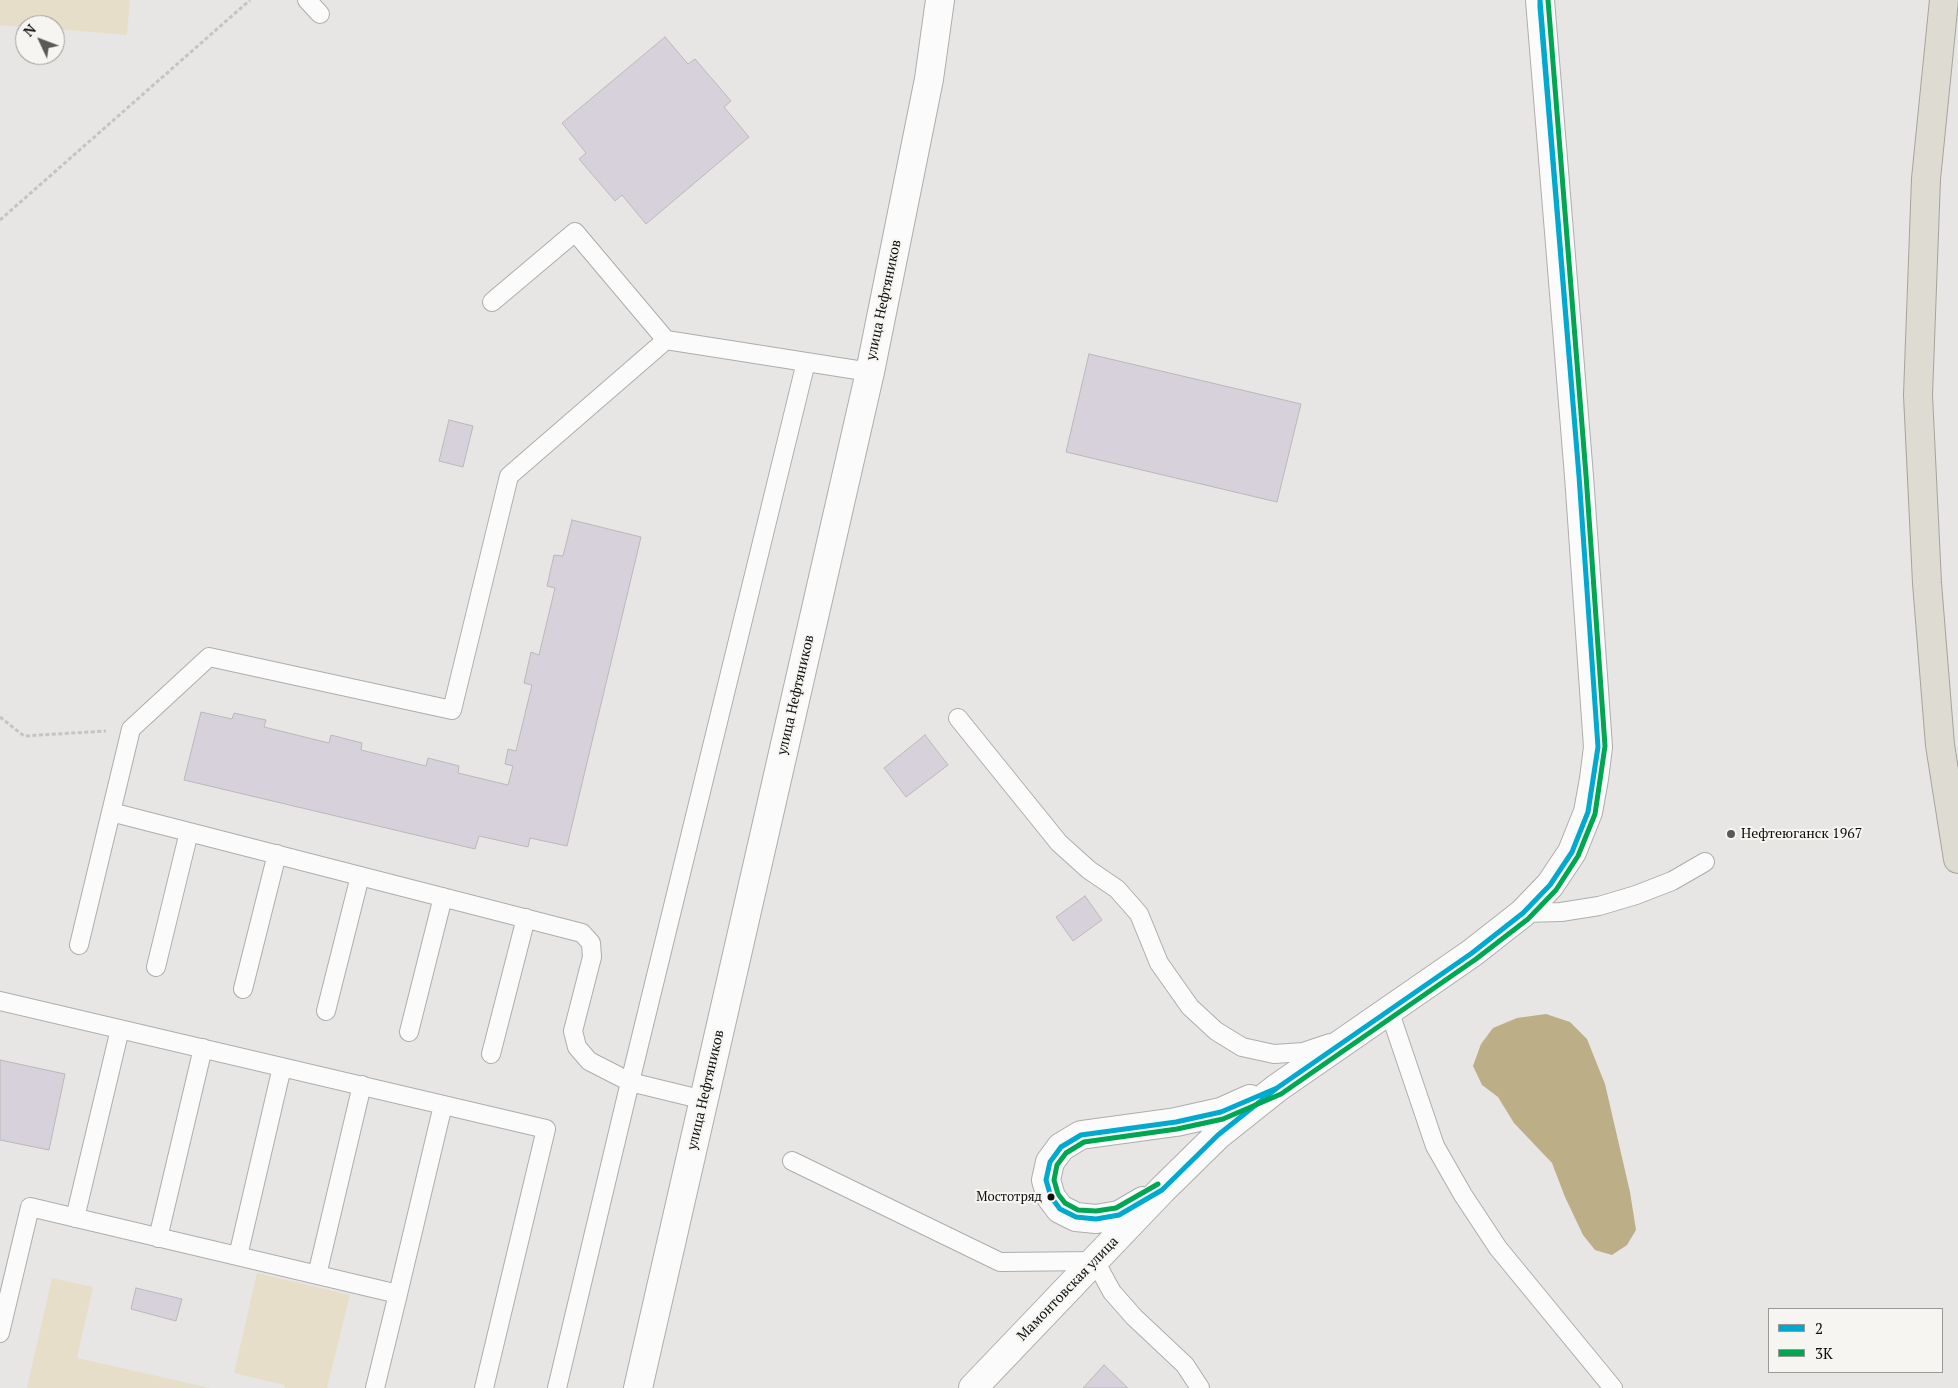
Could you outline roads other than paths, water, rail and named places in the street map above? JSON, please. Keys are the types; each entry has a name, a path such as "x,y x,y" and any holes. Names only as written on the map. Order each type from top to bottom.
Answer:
{"highway":[{"path":"1944,0 1926,179 1918,395 1927,583 1940,745 1958,860"}],"street":[{"name":"улица Нефтяников","path":"638,1388 870,372 929,79 940,0"},
{"name":"Мамонтовская улица","path":"973,1388 1162,1190 1218,1135 1277,1088 1472,953 1523,913 1550,885 1572,852 1588,812 1598,747 1540,0"},
{"name":"Мамонтовская улица","path":"1162,1190 1119,1214 1096,1219 1076,1217 1060,1209 1051,1197 1046,1180 1050,1162 1061,1147 1081,1134 1176,1122 1220,1112 1277,1088"}],"lane":[{"path":"307,0 320,14"},
{"path":"492,302 575,232 666,340 870,372"},
{"path":"79,945 131,729 209,657 452,710 509,476 666,340"},
{"path":"557,1388 806,362"},
{"path":"958,718 1059,843 1089,870 1118,889 1139,914 1159,963 1190,1006 1216,1031 1242,1047 1274,1054 1303,1052 1347,1038"},
{"path":"111,812 582,933 591,943 592,957 573,1031 577,1047 589,1061 630,1082 704,1100"},
{"path":"156,967 189,832"},
{"path":"243,989 277,854"},
{"path":"1523,913 1562,912 1599,906 1627,898 1672,881 1705,862"},
{"path":"326,1011 360,876"},
{"path":"409,1032 443,897"},
{"path":"492,1054 526,918"},
{"path":"0,1000 546,1129 484,1388"},
{"path":"1389,1010 1436,1146 1463,1195 1498,1248 1613,1388"},
{"path":"75,1218 120,1029"},
{"path":"158,1238 203,1048"},
{"path":"238,1256 282,1067"},
{"path":"318,1275 362,1086"},
{"path":"375,1388 443,1105"},
{"path":"792,1161 1000,1262 1095,1261 1112,1292 1134,1317 1186,1365 1200,1388"},
{"path":"0,1333 30,1207 398,1294"}],"place":[{"name":"Нефтеюганск 1967","path":"1731,834"},
{"name":"Мостотряд","path":"1051,1197"}]}
